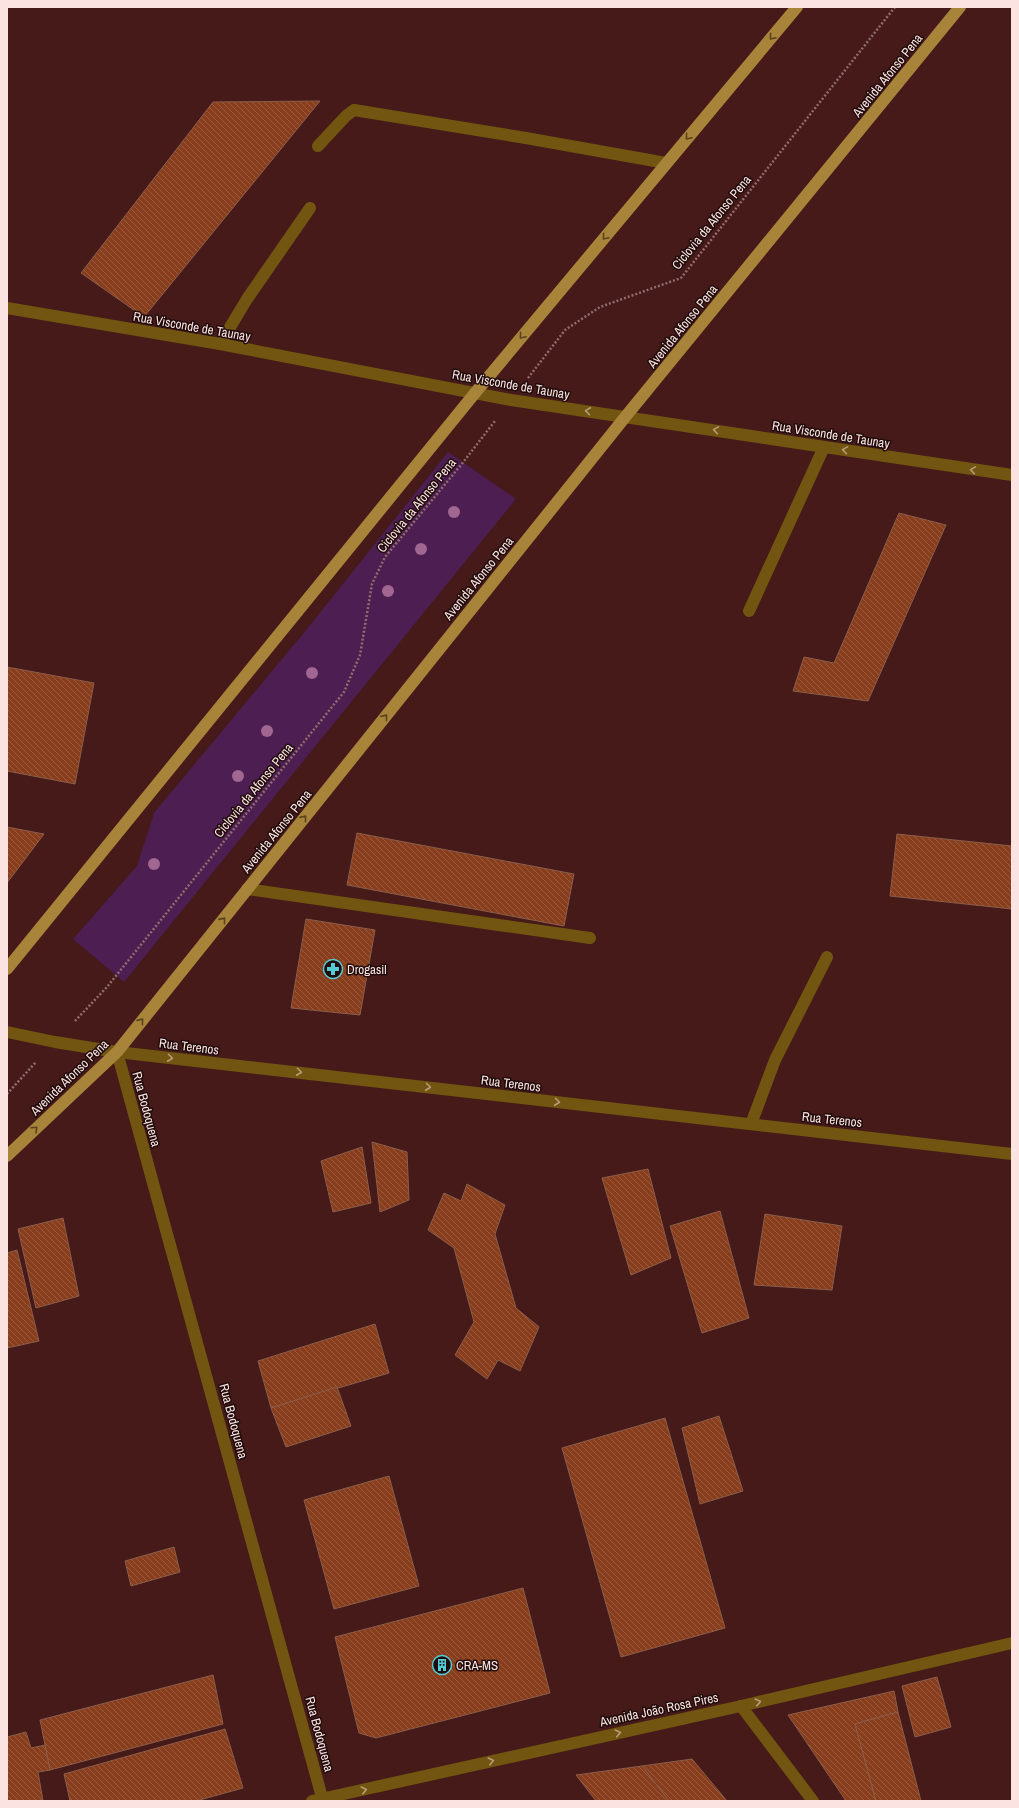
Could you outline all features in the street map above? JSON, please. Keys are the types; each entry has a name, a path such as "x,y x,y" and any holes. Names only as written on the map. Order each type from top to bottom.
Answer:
{"main road":[{"path":"7,969 475,393 797,7"},
{"name":"Avenida Afonso Pena","path":"7,1156 117,1052 626,416 960,7"}],"street":[{"path":"318,146 346,116 354,110 526,138 666,163"},
{"path":"220,344 246,299 310,208"},
{"name":"Rua Visconde de Taunay","path":"7,308 220,344 511,400 626,416 1012,476"},
{"path":"749,611 824,447"},
{"path":"247,890 590,938"},
{"path":"751,1124 775,1060 827,957"},
{"name":"Rua Terenos","path":"7,1032 55,1042 117,1052 1012,1154"},
{"name":"Rua Bodoquena","path":"117,1052 320,1800"},
{"name":"Avenida João Rosa Pires","path":"320,1800 741,1706 1012,1643"},
{"path":"741,1706 813,1801"}],"path":[{"name":"Ciclovia da Afonso Pena","path":"7,1094 107,987 344,692 360,655 372,584 385,557 461,465 565,330 600,307 681,278 895,7"}],"shaded area":[{"path":"448,452 516,499 124,982 73,939 137,866 154,813 307,629"}],"building":[{"path":"320,101 144,317 81,273 213,102"},
{"path":"899,513 946,525 868,701 793,691 804,657 834,663"},
{"path":"7,667 94,683 75,784 7,771"},
{"path":"7,827 44,834 7,883"},
{"path":"357,833 574,874 564,926 347,885"},
{"path":"897,834 1012,846 1012,909 890,896"},
{"name":"Drogasil","path":"306,919 375,930 360,1015 291,1008"},
{"path":"372,1142 407,1152 409,1200 380,1212"},
{"path":"362,1147 371,1203 333,1212 321,1161"},
{"path":"648,1169 671,1258 631,1275 602,1178"},
{"path":"467,1184 505,1205 495,1234 516,1308 539,1327 520,1371 498,1360 487,1379 455,1355 474,1322 454,1248 428,1230 444,1193 461,1201"},
{"path":"720,1211 749,1318 702,1333 670,1226"},
{"path":"765,1214 842,1226 832,1290 754,1285"},
{"path":"63,1218 79,1296 36,1308 18,1229"},
{"path":"17,1250 39,1341 7,1348 7,1253"},
{"path":"375,1324 389,1373 271,1408 258,1361"},
{"path":"337,1387 351,1426 286,1447 271,1408"},
{"path":"719,1416 743,1491 700,1504 682,1428"},
{"path":"665,1418 725,1628 621,1657 562,1448"},
{"path":"389,1476 419,1586 334,1609 304,1500"},
{"path":"174,1547 180,1572 131,1586 125,1561"},
{"name":"CRA-MS","path":"523,1588 550,1693 376,1738 359,1733 335,1637"},
{"path":"213,1675 223,1724 50,1770 40,1720"},
{"path":"937,1677 951,1727 915,1737 902,1686"},
{"path":"894,1691 898,1712 855,1724 876,1801 846,1801 788,1715"},
{"path":"898,1712 921,1801 876,1801 855,1724"},
{"path":"225,1729 243,1788 196,1801 70,1801 64,1774"},
{"path":"26,1732 31,1748 45,1745 50,1770 38,1772 43,1801 7,1801 7,1737"},
{"path":"692,1759 727,1801 669,1801 642,1766"},
{"path":"642,1766 669,1801 596,1801 576,1775"}],"place":[{"name":"Drogasil","path":"333,969"},
{"name":"CRA-MS","path":"442,1665"}]}
